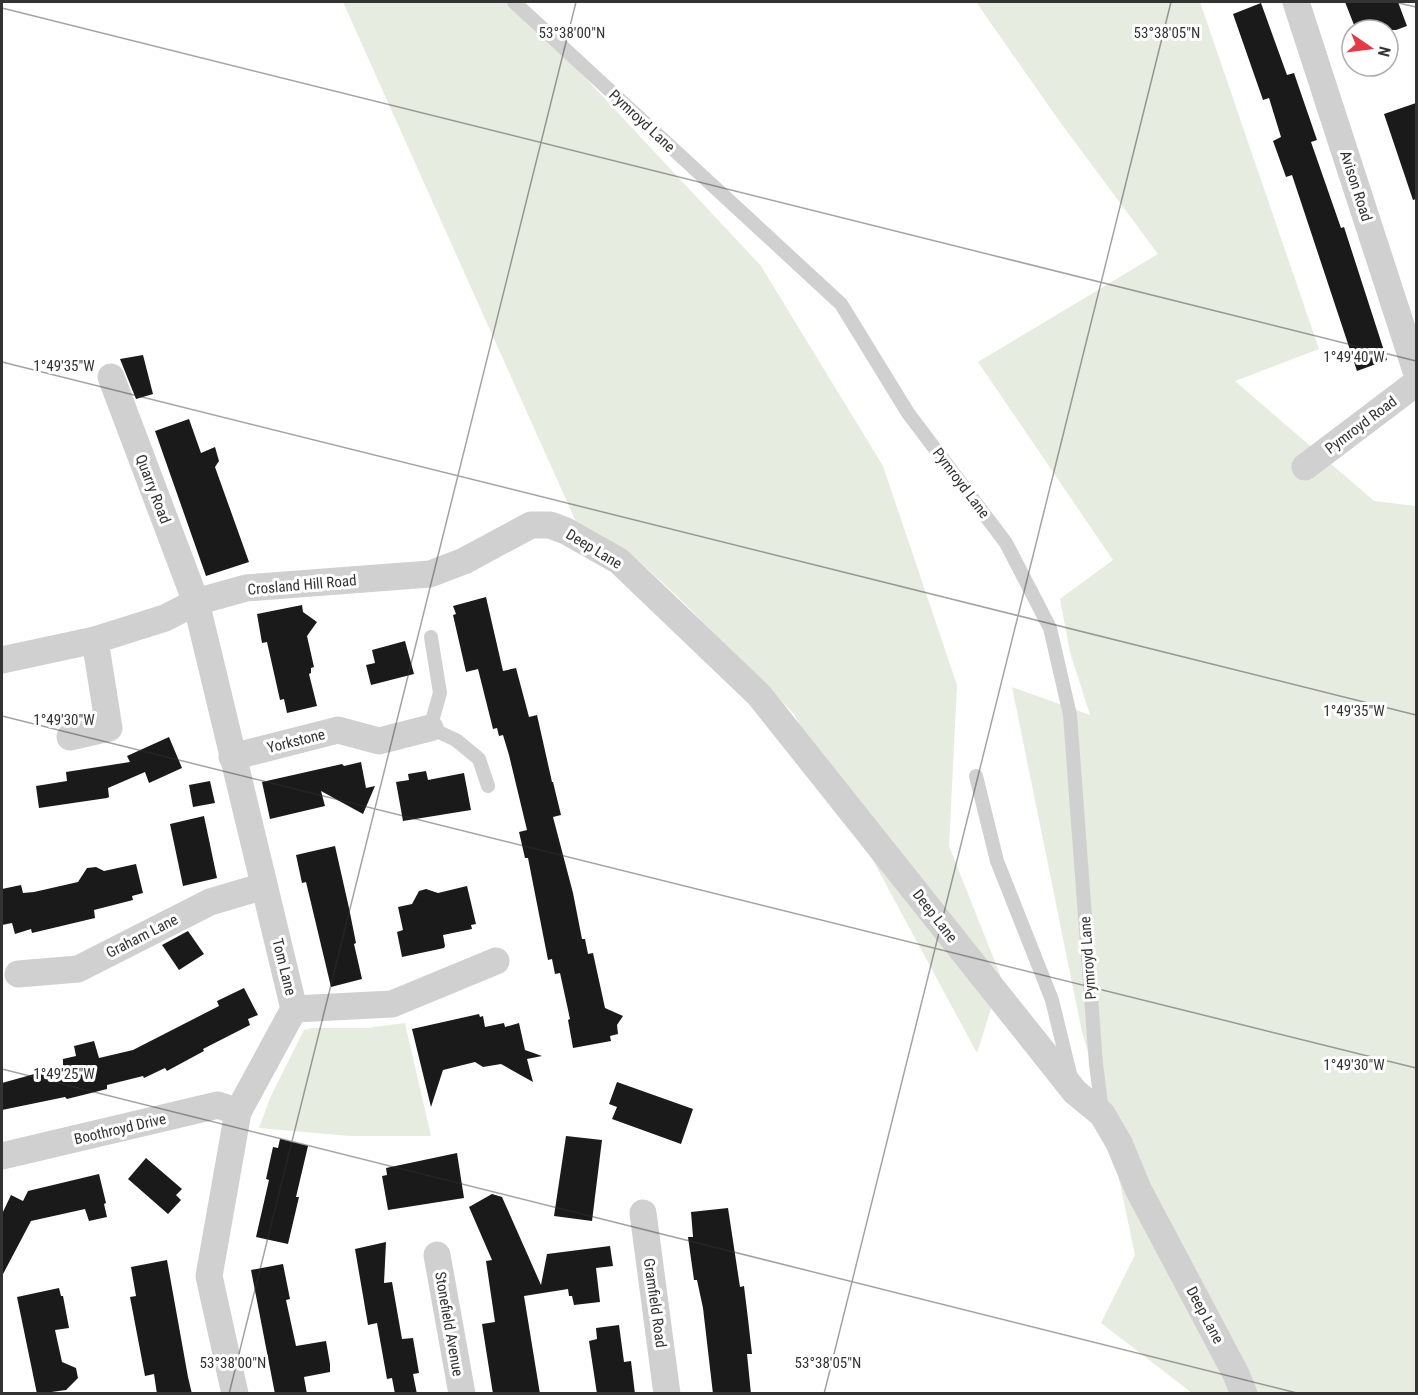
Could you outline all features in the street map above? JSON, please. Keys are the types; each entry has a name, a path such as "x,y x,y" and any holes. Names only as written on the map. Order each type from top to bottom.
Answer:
{"street":[{"name":"Avison Road","path":"1296,2 1416,371"},
{"name":"Quarry Road","path":"111,377 195,602"},
{"name":"Pymroyd Road","path":"1305,467 1416,383"},
{"name":"Deep Lane","path":"531,525 550,525 566,531 619,561 759,695 1075,1092 1102,1114 1119,1143 1138,1189 1236,1374 1244,1394"},
{"name":"Crosland Hill Road","path":"2,660 95,640 165,618 195,602 246,588 430,574 464,561 531,525"},
{"name":"Tom Lane","path":"195,602 294,1009 238,1112 209,1276 235,1394"},
{"path":"70,737 109,728 95,640"},
{"name":"Yorkstone","path":"232,757 338,730 379,741 430,728"},
{"name":"Graham Lane","path":"18,974 78,969 210,902 264,886"},
{"path":"294,1009 392,1004 495,961"},
{"name":"Boothroyd Drive","path":"2,1156 218,1105 238,1112"},
{"name":"Gramfield Road","path":"643,1213 667,1394"},
{"name":"Stonefield Avenue","path":"437,1255 462,1394"}],"lane":[{"name":"Pymroyd Lane","path":"514,2 841,304 908,413 1011,552 1050,628 1070,715 1096,1064 1102,1114"},
{"path":"431,637 440,693 430,728 456,740 478,759 488,786"},
{"path":"976,776 997,861 1052,1000 1075,1092"}],"shaded area":[{"path":"343,2 517,2 761,266 883,466 957,685 949,846 1001,977 977,1053 794,714 678,597 630,553 577,524"},
{"path":"976,2 1200,2 1319,349 1235,381 1374,501 1416,506 1416,1393 1192,1393 1101,1323 1135,1255 1102,1098 1082,1032 1012,687 1090,715 1070,652 1060,599 1113,560 978,362 1158,254 1060,122"},
{"path":"405,1023 431,1136 350,1136 259,1128 270,1098 304,1030 366,1028"}],"building":[{"path":"1345,2 1398,2 1407,26 1400,29 1400,18 1351,18"},
{"path":"1261,3 1287,75 1294,73 1317,140 1311,142 1341,228 1344,227 1387,360 1357,371 1292,175 1286,177 1273,141 1281,137 1269,98 1263,100 1233,14"},
{"path":"1416,103 1416,199 1413,200 1384,114"},
{"path":"143,355 153,394 136,399 120,359"},
{"path":"189,419 201,453 215,447 219,461 215,467 249,562 206,576 155,431"},
{"path":"486,597 503,671 516,668 529,717 537,715 561,815 553,817 573,893 582,939 585,939 588,954 593,953 605,1008 623,1016 617,1025 618,1034 610,1036 611,1041 573,1048 568,1020 570,1019 560,973 555,974 552,959 548,960 528,858 525,858 519,832 527,830 509,755 503,735 499,736 497,728 493,729 478,669 466,672 453,606"},
{"path":"302,605 303,612 317,622 307,636 314,667 311,668 309,674 317,706 287,713 284,699 280,700 267,642 262,643 257,614"},
{"path":"405,641 414,674 371,685 366,665 375,663 372,650"},
{"path":"169,737 182,768 149,783 145,772 108,788 109,797 107,798 39,808 36,786 67,781 66,772 130,762 127,756"},
{"path":"361,762 366,788 375,786 363,814 321,791 325,806 270,819 262,782 342,764 344,766"},
{"path":"426,771 428,780 464,773 471,810 403,821 396,782 409,780 408,774"},
{"path":"210,781 215,803 193,807 189,785"},
{"path":"204,816 217,878 183,886 170,824"},
{"path":"335,846 362,979 331,987 306,882 302,883 296,855"},
{"path":"136,864 143,893 132,896 133,900 94,910 95,918 32,933 31,929 15,934 12,923 2,925 2,889 21,885 23,893 34,892 78,882 87,868 96,867 104,871"},
{"path":"467,886 476,924 471,925 472,929 443,935 444,948 402,957 397,932 403,930 398,907 412,904 419,891 426,889 438,893"},
{"path":"188,931 204,954 179,970 162,945"},
{"path":"244,988 258,1015 248,1019 250,1025 167,1071 165,1068 144,1078 143,1076 107,1085 107,1089 67,1099 65,1097 2,1110 2,1083 63,1066 63,1059 76,1056 74,1046 94,1041 99,1058 133,1050 219,1006 217,1001"},
{"path":"479,1014 480,1017 483,1016 485,1027 504,1023 505,1027 519,1023 525,1050 542,1056 527,1059 533,1082 501,1064 483,1067 475,1062 443,1070 431,1107 412,1029"},
{"path":"617,1082 693,1109 681,1144 612,1119 617,1107 609,1104"},
{"path":"566,1136 602,1140 592,1221 554,1216"},
{"path":"280,1139 308,1146 288,1244 256,1237 269,1180 266,1179 273,1147 278,1148"},
{"path":"457,1153 464,1198 388,1210 382,1176 387,1175 386,1168"},
{"path":"146,1158 182,1189 176,1195 181,1200 168,1214 128,1179"},
{"path":"99,1174 107,1217 89,1221 85,1209 31,1221 2,1276 2,1214 11,1195 23,1201 28,1191"},
{"path":"492,1194 502,1197 541,1285 547,1254 610,1246 613,1266 596,1268 600,1302 574,1305 568,1289 524,1296 540,1394 493,1394 482,1324 495,1322 486,1261 492,1260 469,1207"},
{"path":"728,1208 740,1287 744,1286 752,1354 747,1354 751,1394 713,1394 703,1308 697,1280 694,1280 688,1237 693,1237 691,1212"},
{"path":"386,1242 384,1283 392,1282 402,1339 413,1338 419,1373 413,1374 417,1394 395,1394 392,1378 387,1379 377,1323 368,1325 355,1249"},
{"path":"167,1260 192,1394 157,1394 154,1374 145,1376 130,1297 136,1296 131,1267"},
{"path":"283,1264 290,1299 286,1300 296,1346 326,1341 330,1372 304,1377 307,1394 275,1394 251,1270"},
{"path":"59,1288 63,1296 69,1328 55,1330 62,1362 76,1368 78,1378 66,1390 37,1394 17,1297"},
{"path":"619,1325 624,1362 631,1361 635,1394 597,1394 589,1341 597,1339 596,1328"}]}
